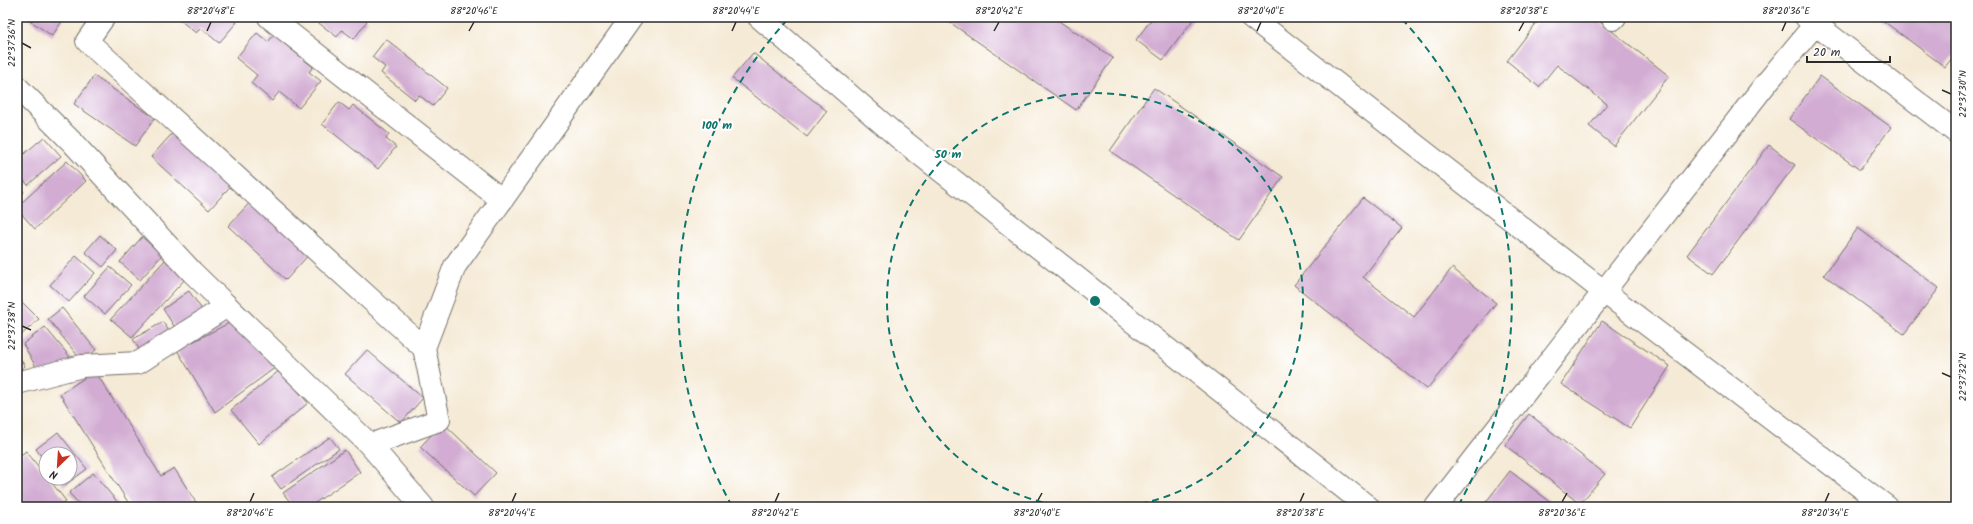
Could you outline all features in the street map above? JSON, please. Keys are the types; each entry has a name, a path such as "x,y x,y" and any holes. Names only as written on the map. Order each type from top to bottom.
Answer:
{"street":[{"path":"104,17 87,41 424,348"},
{"path":"270,17 502,200"},
{"path":"370,445 439,420 424,348 455,266 632,17"},
{"path":"759,17 897,136 1368,507"},
{"path":"1251,17 1603,291 1887,507"},
{"path":"1436,507 1814,20 1956,132"},
{"path":"17,87 74,143 192,272 370,445 423,507"},
{"path":"17,383 82,366 138,363 227,306"}],"building":[{"path":"25,17 65,17 52,36"},
{"path":"176,17 230,17 237,22 219,43 201,28 196,33"},
{"path":"311,17 362,17 367,21 354,39 342,30 337,37"},
{"path":"946,17 1053,17 1113,58 1076,110 945,19"},
{"path":"1153,17 1195,17 1163,60 1136,40"},
{"path":"1541,17 1594,17 1669,76 1614,146 1589,126 1607,104 1557,65 1539,87 1507,61"},
{"path":"1878,17 1946,17 1956,24 1956,53 1945,67"},
{"path":"257,33 268,42 274,35 313,67 309,72 321,81 299,108 279,92 272,101 251,83 257,75 236,58"},
{"path":"386,39 447,88 433,106 419,95 415,100 381,73 385,67 372,57"},
{"path":"753,53 827,111 807,137 732,78"},
{"path":"94,76 155,118 135,146 74,104"},
{"path":"1820,76 1891,127 1860,170 1789,119"},
{"path":"1154,88 1283,177 1239,240 1110,151"},
{"path":"339,102 349,110 353,105 389,134 386,139 396,147 378,169 322,124"},
{"path":"178,127 236,180 209,210 151,157"},
{"path":"44,137 61,156 28,185 17,173 17,160"},
{"path":"1769,145 1795,165 1713,274 1687,255"},
{"path":"67,161 86,181 35,229 17,209 17,207"},
{"path":"17,184 24,192 17,198"},
{"path":"254,198 312,251 286,280 228,226"},
{"path":"1363,198 1402,228 1363,277 1414,317 1452,268 1496,303 1427,389 1294,285"},
{"path":"1858,228 1939,288 1904,334 1824,275"},
{"path":"100,235 117,250 103,267 85,252"},
{"path":"142,237 162,255 140,280 120,262"},
{"path":"76,256 95,273 69,302 50,285"},
{"path":"166,259 186,278 132,337 111,319"},
{"path":"110,267 131,285 105,314 84,296"},
{"path":"189,291 205,314 178,332 163,309"},
{"path":"17,297 39,319 19,337 17,334"},
{"path":"62,308 96,350 82,361 48,319"},
{"path":"1602,321 1670,366 1630,428 1561,384"},
{"path":"163,322 171,334 140,351 133,339"},
{"path":"231,322 276,367 215,412 177,350"},
{"path":"45,327 75,363 39,372 23,344"},
{"path":"367,350 423,398 401,423 345,374"},
{"path":"17,355 25,366 17,372"},
{"path":"280,370 308,403 259,444 231,410"},
{"path":"95,371 161,476 174,468 199,507 131,507 60,394"},
{"path":"1529,414 1605,474 1580,504 1505,445"},
{"path":"443,423 496,473 474,496 420,447"},
{"path":"58,432 69,446 40,446"},
{"path":"330,437 339,449 281,489 272,477"},
{"path":"345,450 360,472 309,507 294,507 283,493"},
{"path":"26,451 38,466 38,486 54,486 66,501 57,507 17,507 17,458"},
{"path":"78,458 87,469 78,476"},
{"path":"1510,471 1557,507 1482,507"},
{"path":"93,473 119,504 116,507 82,507 69,493"}]}
